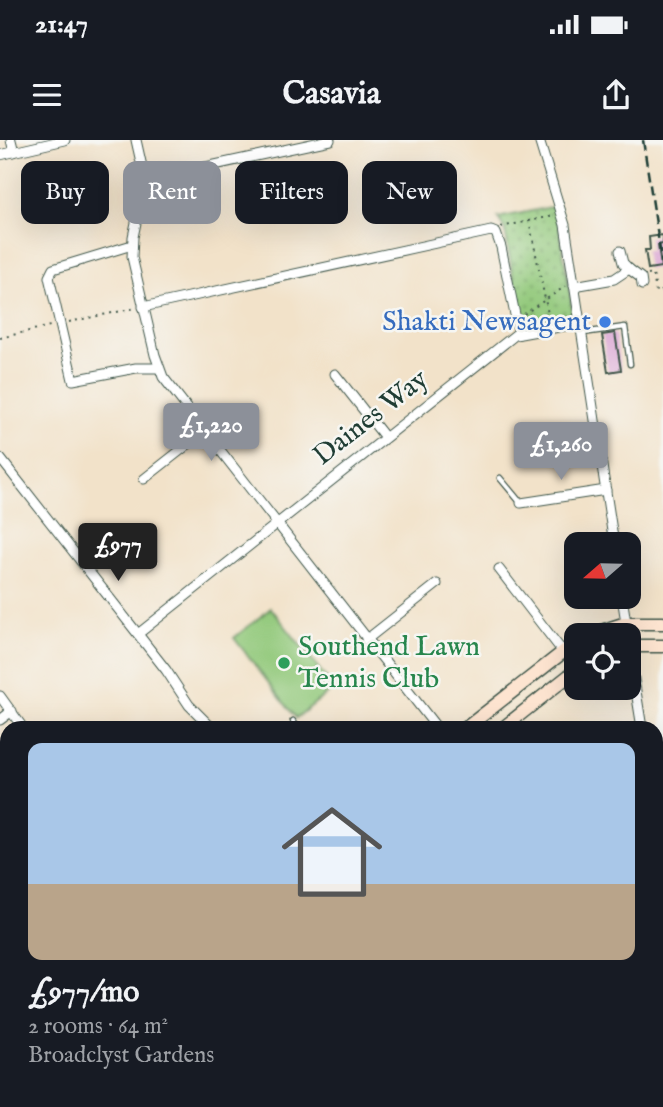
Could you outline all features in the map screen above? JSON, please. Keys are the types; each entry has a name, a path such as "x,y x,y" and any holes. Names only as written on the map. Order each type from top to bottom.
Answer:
{"street":[{"path":"11,140 14,152"},
{"path":"0,155 65,140"},
{"path":"136,140 141,161"},
{"path":"221,164 330,140"},
{"path":"539,140 562,214 612,532"},
{"path":"136,224 132,245 143,307 159,368 366,640 431,721"},
{"path":"143,307 478,234 496,233 519,334"},
{"path":"132,245 49,272 60,324 73,380 145,366 159,368"},
{"path":"620,251 623,263 641,278 642,285"},
{"path":"574,286 614,279 629,269"},
{"name":"Daines Way","path":"138,634 384,436 519,334 581,323"},
{"path":"335,374 384,436"},
{"path":"144,480 205,431"},
{"path":"0,458 138,634 188,705 205,721"},
{"path":"521,503 606,490"},
{"path":"475,721 563,652 499,569"},
{"path":"366,640 437,584"},
{"path":"641,629 663,623"},
{"path":"641,646 663,646"},
{"path":"512,721 564,680"},
{"path":"0,696 18,721"},
{"path":"638,700 641,721"},
{"path":"0,720 12,711"}],"lane":[{"path":"582,334 625,327 630,364"},
{"path":"500,478 521,503"}],"path":[{"path":"496,233 504,225 562,214"},
{"path":"529,220 551,328"},
{"path":"653,274 656,292 663,291"},
{"path":"516,319 564,286 574,286"},
{"path":"0,338 143,307"}],"green space":[{"path":"556,206 572,309 570,315 521,323 505,230 498,218"},
{"name":"Southend Lawn Tennis Club","path":"271,608 334,688 296,718 234,638"}],"building":[{"path":"663,235 663,244 658,245 661,267 648,269 645,250 650,250 649,237"},
{"path":"615,333 621,370 608,372 602,335"}],"railway":[{"path":"643,140 663,269"}],"place":[{"name":"Shakti Newsagent","path":"605,322"},
{"name":"Southend Lawn Tennis Club","path":"284,663"}]}
